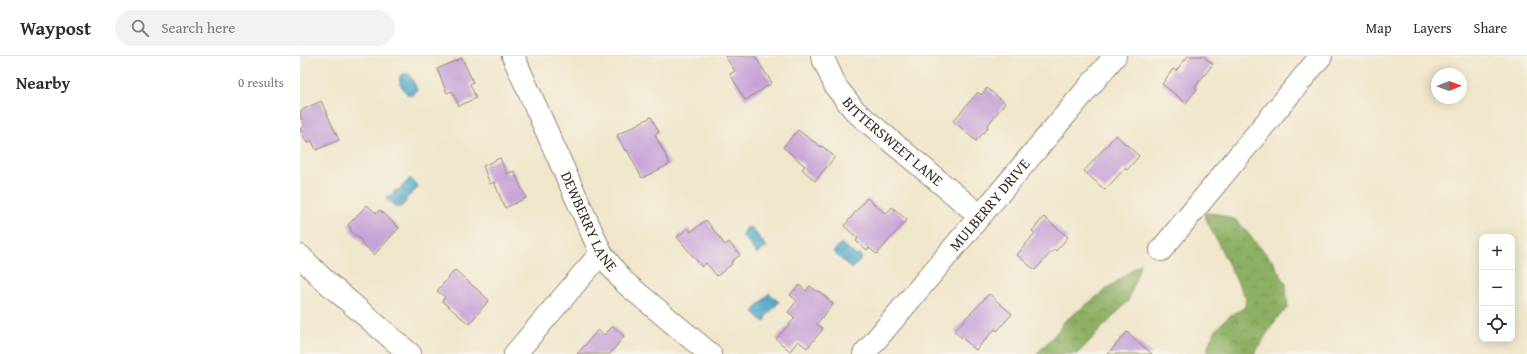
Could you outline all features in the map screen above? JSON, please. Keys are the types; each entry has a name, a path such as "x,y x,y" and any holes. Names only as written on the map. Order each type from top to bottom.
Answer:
{"street":[{"name":"DEWBERRY LANE","path":"513,56 601,253 623,281 710,354"},
{"name":"BITTERSWEET LANE","path":"822,56 836,87 855,111 979,215"},
{"name":"MULBERRY DRIVE","path":"864,354 979,215 1115,56"},
{"path":"1160,250 1320,56"},
{"path":"515,354 601,253"},
{"path":"300,256 318,275 410,354"}],"green space":[{"path":"1207,213 1218,214 1236,220 1273,262 1286,284 1288,308 1277,318 1254,354 1208,354 1210,340 1216,331 1225,320 1245,307 1246,299 1204,215"},
{"path":"1141,263 1128,301 1077,354 1037,354 1058,331 1062,325 1061,324"}],"water":[{"path":"405,73 409,74 416,87 417,91 413,95 408,95 401,84 400,76"},
{"path":"410,178 419,187 406,199 406,202 401,207 395,207 390,201 387,201 387,196 390,196 395,190 398,190"},
{"path":"748,227 751,227 767,247 757,254 742,235 744,232 743,231"},
{"path":"841,243 857,256 859,254 862,258 852,269 833,252"},
{"path":"769,293 779,302 766,317 767,318 764,322 753,312"}],"building":[{"path":"725,56 755,56 772,83 745,100 730,74 735,71"},
{"path":"1188,56 1203,56 1213,64 1195,87 1197,89 1186,103 1162,84 1173,69 1176,71"},
{"path":"462,58 473,82 470,84 476,98 459,106 452,91 447,93 437,69"},
{"path":"987,88 1005,103 987,126 988,128 976,141 953,121 978,92 981,95"},
{"path":"321,101 339,140 316,150 312,141 307,143 300,129 305,126 300,115 300,111"},
{"path":"651,117 659,132 655,135 670,164 642,178 617,135"},
{"path":"798,130 821,147 822,146 835,157 815,181 802,169 805,166 783,147"},
{"path":"1116,135 1139,156 1127,170 1125,168 1105,190 1084,171"},
{"path":"500,158 507,174 514,171 526,198 505,208 494,182 490,184 483,166"},
{"path":"867,198 886,214 892,207 907,220 877,254 869,248 867,250 856,241 858,238 844,226"},
{"path":"367,205 376,213 380,210 399,228 374,255 350,230 351,228 348,225"},
{"path":"1044,217 1068,237 1056,251 1054,249 1035,270 1017,255 1035,233 1032,231"},
{"path":"706,220 725,245 729,242 740,255 731,262 732,264 717,276 706,263 702,267 677,237 688,228 691,232"},
{"path":"455,270 489,300 469,324 442,301 445,297 437,291"},
{"path":"799,285 806,291 810,286 818,292 819,291 833,304 817,324 823,329 807,348 798,341 790,351 776,339 795,318 788,312 797,301 790,295"},
{"path":"989,294 1012,314 997,331 995,329 976,350 954,331"},
{"path":"613,326 624,336 610,354 577,354 598,330 604,335"},
{"path":"1127,332 1152,354 1108,354"}]}
